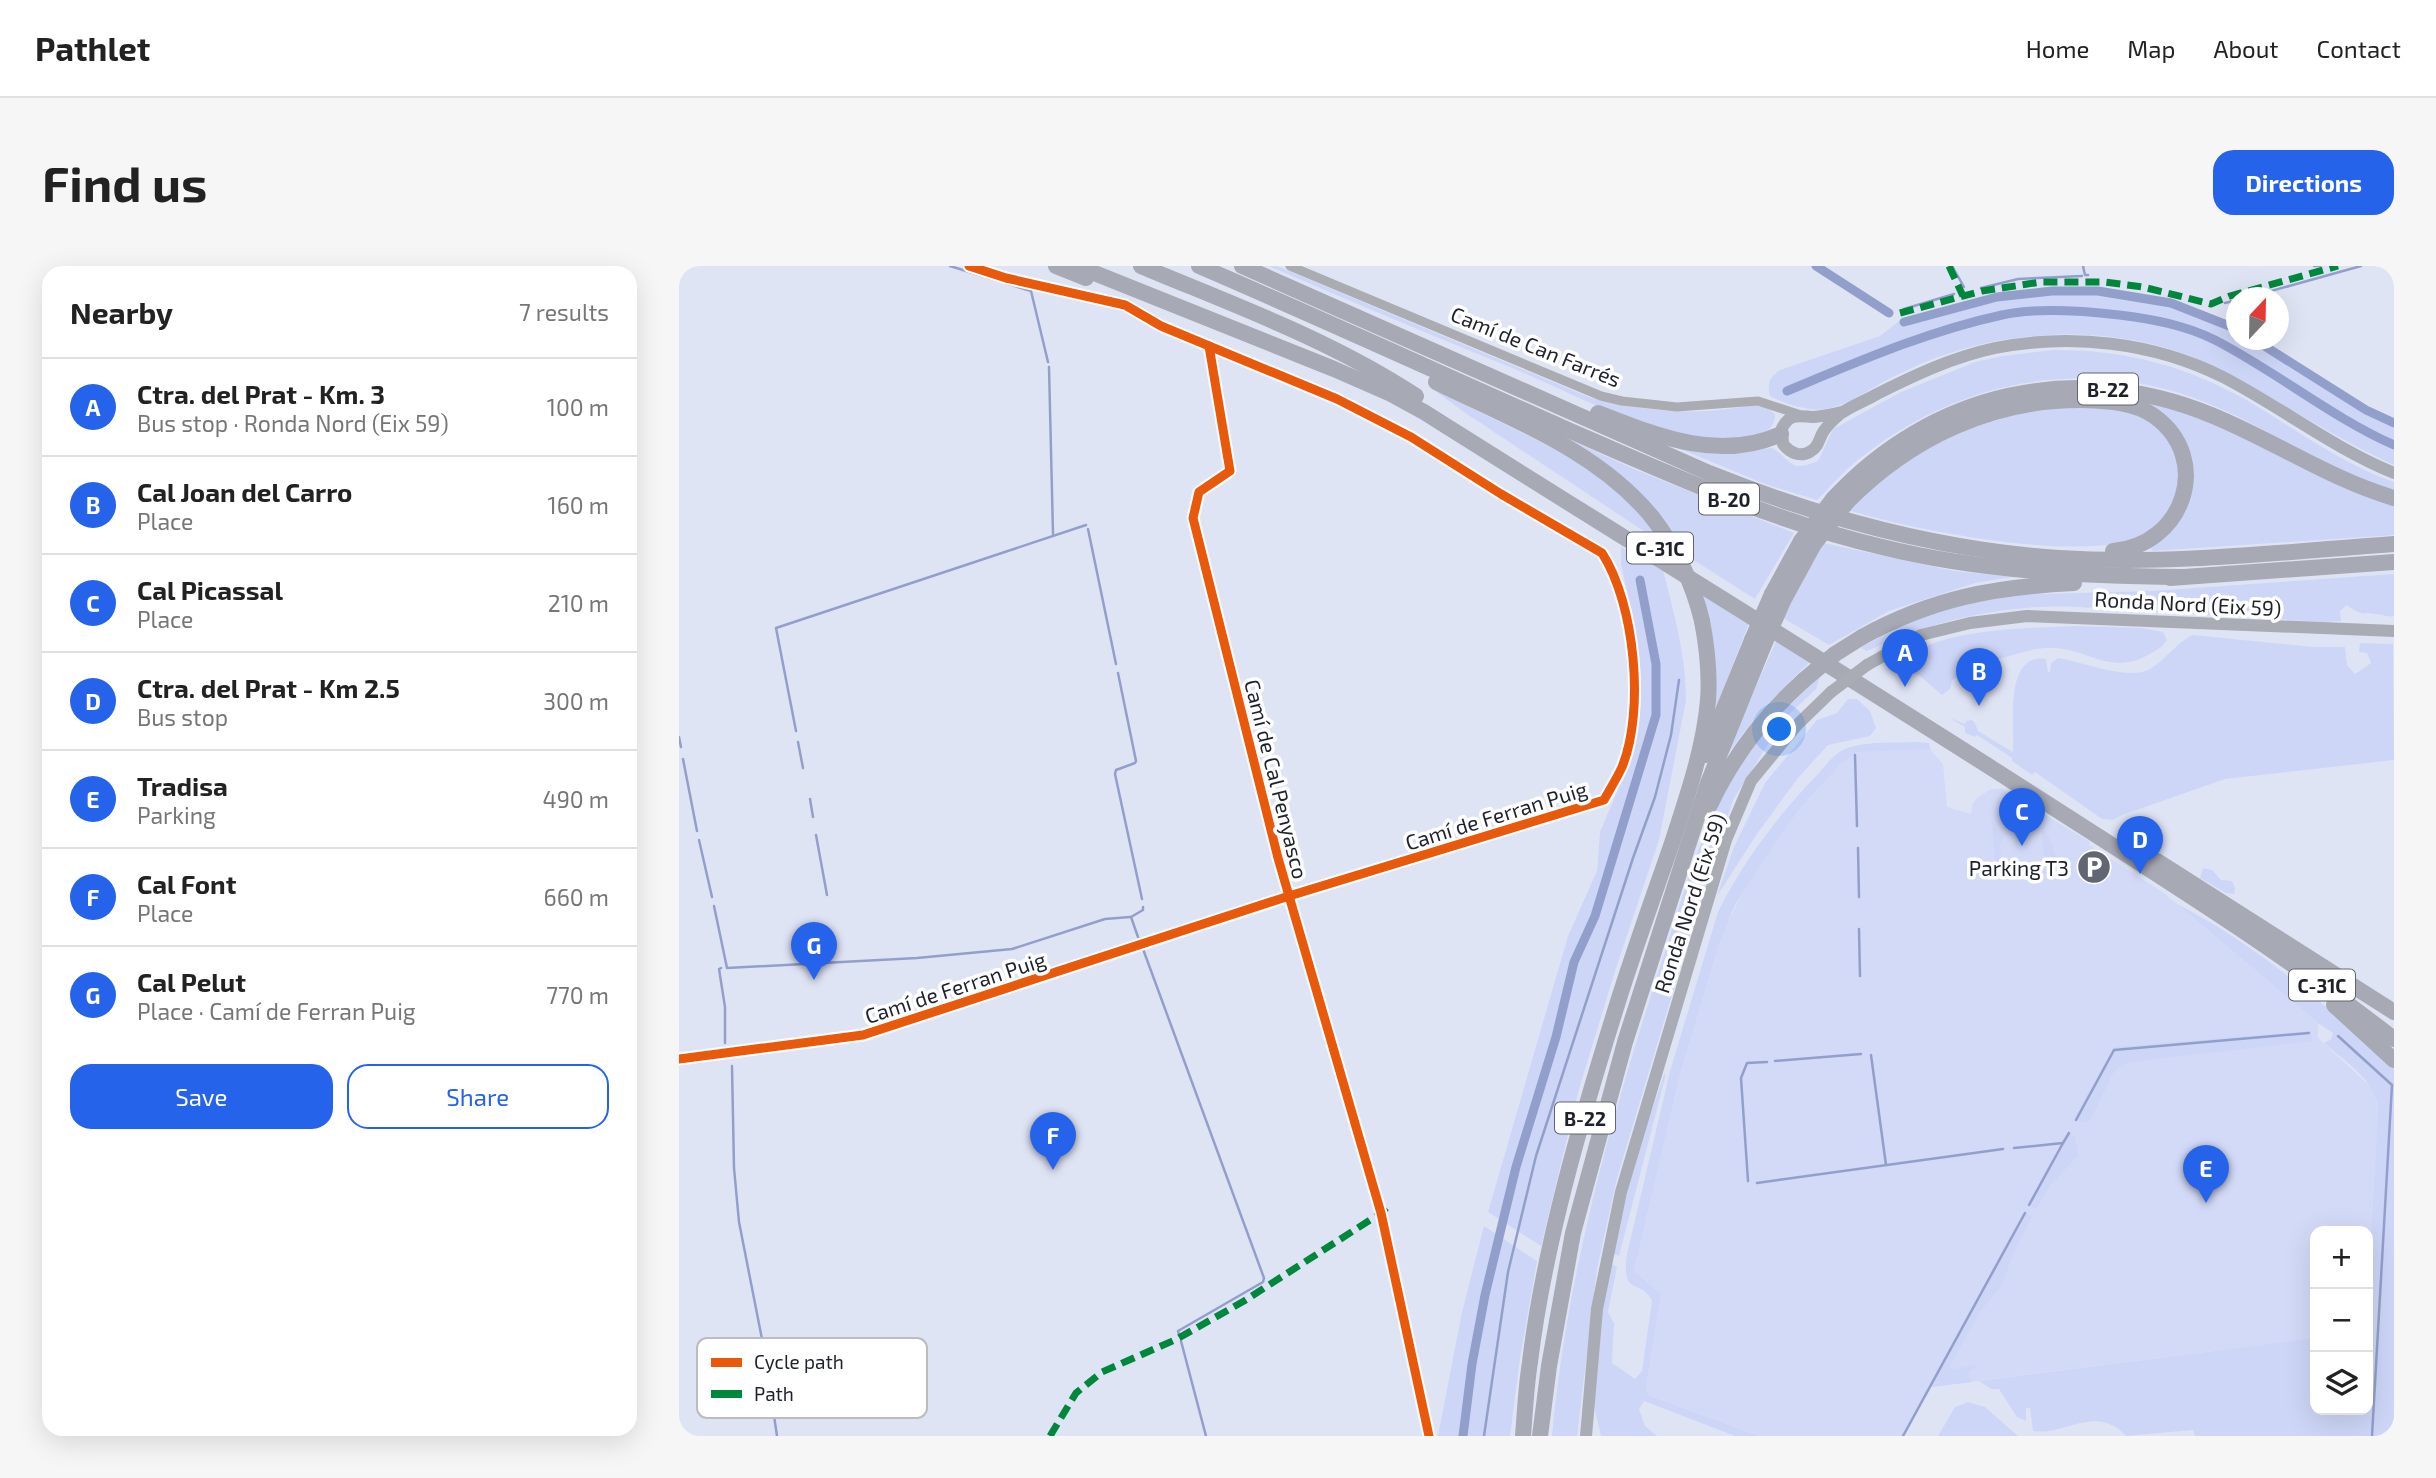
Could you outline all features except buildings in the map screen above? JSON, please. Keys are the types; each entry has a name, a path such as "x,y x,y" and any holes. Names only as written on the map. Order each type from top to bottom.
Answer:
{"highway":[{"path":"1055,266 1413,400"},
{"name":"C-31C","path":"1077,266 1413,400 1901,698 2394,1012"},
{"name":"C-31C","path":"1104,266 1376,376 2134,858 2356,1009 2394,1039"},
{"path":"1141,266 1339,351 1380,373 1413,400"},
{"name":"B-20","path":"1199,266 1678,478 1797,524 1884,548 1974,565 2102,576 2181,577 2394,562"},
{"name":"B-20","path":"1242,266 1709,473 1812,511 1921,539 2045,557 2127,560 2394,544"},
{"path":"1307,313 1399,364 1580,455 1618,481 1652,517 1684,568 1696,598 1707,653 1708,700 1699,749 1683,809"},
{"path":"1473,369 1520,383 1674,441 1706,446 1740,446 1763,442 1783,428"},
{"name":"B-22","path":"1523,1436 1530,1362 1541,1298 1574,1156 1616,1007 1683,809 1778,598 1807,543 1860,470 1896,443 1954,412 2017,394 2083,387 2150,395 2192,407 2330,474 2394,498"},
{"name":"B-22","path":"1840,500 1918,444 1963,422 1996,411 2050,401 2096,401 2136,407 2161,422 2176,441 2185,470 2182,500 2168,526 2150,541 2130,549 2045,557"},
{"path":"1686,855 1737,755 1769,714 1835,654 1862,637 1931,606 1996,589 2181,577"},
{"name":"B-22","path":"1540,1436 1549,1366 1573,1233 1630,1023 1708,783 1758,644"},
{"name":"C-31C","path":"2269,932 2394,1003"},
{"path":"2248,935 2358,1025 2394,1060"}],"main road":[{"path":"1843,412 1805,416 1783,428 1786,447 1800,454 1813,450 1831,421 1843,412 1922,372 1968,355 2032,343 2090,342 2151,351 2195,365 2241,387 2333,444 2394,473"},
{"path":"1805,416 1819,426 1821,435"},
{"name":"Ronda Nord (Eix 59)","path":"1586,1436 1597,1310 1621,1192 1725,840 1751,781 1797,725 1831,692 1867,665 1921,635 1970,623 2027,616 2394,631"}],"street":[{"name":"Camí de Ferran Puig","path":"679,1059 863,1035 1289,896 1604,800 1623,765 1634,716 1635,679 1622,597 1602,554 1500,494 1411,437 1337,399 1161,326 1125,305 1006,278 969,266"},
{"name":"Camí de Can Farrés","path":"1290,266 1601,396 1677,407 1752,401 1805,416"},
{"name":"Camí de Cal Penyasco","path":"1209,346 1230,471 1199,492 1193,518 1289,896 1381,1213 1429,1436"},
{"path":"1778,407 1783,412 1783,428"}],"shaded area":[{"path":"1269,266 1277,266 1591,398 1642,408 1676,411 1711,411 1758,406 1775,414 1772,425 1763,433 1733,440 1672,434 1610,412"},
{"path":"2048,293 2085,293 2168,306 2226,329 2226,350 2266,350 2394,427 2394,465 2212,366 2164,347 2112,337 2034,336 1979,345 1921,364 1852,400 1826,409 1797,407 1770,396 1770,381 1780,370 1880,336 1899,321 1905,324 2011,298"},
{"path":"2052,350 2104,353 2179,369 2227,389 2338,456 2394,482 2394,490 2322,461 2207,403 2163,389 2119,380 2074,378 2030,382 1987,392 1945,407 1905,427 1867,453 1817,500 1765,484 1678,448 1719,452 1773,448 1793,464 1802,466 1818,461 1833,429 1899,393 1975,362"},
{"path":"1431,388 1571,457 1605,478 1634,505 1663,544 1464,412"},
{"path":"2149,401 2174,407 2394,504 2394,535 2152,551 2151,548 2176,525 2191,477 2148,405"},
{"path":"2054,407 2128,411 2142,416 2163,434 2175,451 2178,483 2166,516 2151,532 2114,544 2079,547 2039,545 1953,534 1848,510 1891,468 1941,439 1994,418"},
{"path":"1517,416 1634,469 1794,533 1755,599 1687,556 1645,500"},
{"path":"1824,543 1954,571 2012,577 1975,583 1889,611 1829,645 1783,618"},
{"path":"1621,547 1663,570 1682,651 1686,700 1659,840 1579,1089 1541,1246 1488,1212 1568,936 1597,871 1600,832 1629,764 1640,711 1640,668 1621,564"},
{"path":"2394,574 2394,616 2361,613 2347,605 2340,611 2341,621 2325,622 2076,607 2020,608 1937,624 1866,651 1861,647 1912,621 1942,610 2008,595 2152,591"},
{"path":"1700,592 1749,623 1711,721"},
{"path":"2076,626 2142,628 2163,632 2167,640 2146,656 2121,663 2048,648 1995,660 1988,658 1952,680 1950,689 1942,695 1919,675 1892,670 1890,666 1910,653 1955,637 1979,632"},
{"path":"2193,635 2313,647 2345,647 2347,665 2355,674 2371,663 2367,653 2359,652 2360,643 2393,644 2394,760 2225,779 2113,820 2102,819 2035,772 2032,775 1977,735 1975,737 1965,733 1965,727 1950,718 1965,724 1966,721 1972,720 1978,731 2013,752 2013,710 2017,679 2023,667 2032,660 2046,659 2048,672 2051,663 2058,658 2105,670 2141,672 2156,665 2181,642"},
{"path":"1777,639 1810,662 1763,709 1723,761"},
{"path":"1820,677 1816,689 1784,719 1733,800 1617,1178 1597,1269 1577,1436 1552,1436 1569,1314 1594,1194 1626,1076 1692,868 1710,823 1740,766 1771,726"},
{"path":"1848,699 1857,699 1870,711 1876,728 1870,736 1828,745 1798,778 1757,834 1717,896 1734,847 1765,783 1817,720 1837,713"},
{"path":"1929,743 1931,751 1857,752 1840,765 1802,806 1781,834 1735,905 1720,941 1680,1075 1634,1271 1661,1294 1646,1388 1648,1395 1759,1436 1735,1436 1644,1401 1639,1409 1645,1426 1657,1436 1601,1436 1594,1406 1601,1314 1612,1264 1617,1267 1608,1312 1614,1323 1612,1363 1635,1379 1642,1371 1652,1301 1648,1294 1629,1282 1627,1254 1670,1071 1718,912 1763,839 1835,756 1847,748 1864,744"},
{"path":"1929,749 1943,764 1947,807 1971,814 1973,803 1978,797 1991,789 2002,789 2090,842 2089,845 2164,893 2318,1023 2318,1038 2369,1085 2375,1094 2378,1108 2372,1226 2310,1226 2310,1339 1931,1387 1903,1436 1759,1436 1648,1395 1646,1388 1661,1294 1634,1271 1680,1075 1723,931 1747,885 1781,834 1802,806 1840,765 1857,752"},
{"path":"1992,821 2003,837 2000,846 2002,878 1997,878 1996,875"},
{"path":"2042,828 2050,839 2058,864 2053,862 2053,870 2048,874 2041,874 2049,860 2044,857"},
{"path":"2203,868 2212,870 2221,880 2232,881 2234,894 2226,893 2200,878"},
{"path":"2177,904 2236,939 2291,978 2394,1067 2394,1436 2195,1436 2193,1430 2126,1436 2115,1427 2092,1421 2033,1431 2030,1408 2026,1408 2026,1421 2017,1417 1999,1389 1991,1389 1979,1381 2310,1339 2310,1415 2373,1415 2372,1226 2378,1108 2376,1098 2365,1080 2324,1043 2331,1039 2333,1033"},
{"path":"2310,1031 2313,1041 2130,1062 2119,1066 2090,1121 2081,1122 2074,1118 2114,1047"},
{"path":"1665,1072 1619,1256 1614,1254 1614,1245 1637,1154"},
{"path":"2069,1133 2075,1137 2078,1156 2052,1183 2036,1209 2029,1205"},
{"path":"2025,1213 2032,1217 2011,1259 2002,1285 1982,1309 1950,1365 1951,1370 1978,1365 1969,1371 1968,1376 1972,1382 1931,1387"},
{"path":"1484,1226 1537,1261 1510,1436 1438,1436 1462,1312"},
{"path":"1968,1402 1985,1407 2018,1436 1938,1436 1955,1407"}],"waterway":[{"path":"950,266 1031,291 1048,362"},
{"path":"1816,266 1889,313"},
{"path":"1952,266 1964,287"},
{"path":"2083,266 2085,275 2088,275"},
{"path":"2314,266 2320,266"},
{"path":"2286,287 2361,266"},
{"path":"1981,288 2018,279 2082,276"},
{"path":"1904,322 1997,297 2052,291 2098,291 2171,303 2226,325"},
{"path":"1904,309 1954,294"},
{"path":"1787,391 1893,348 1974,322 2030,311 2091,312 2156,321 2204,335 2348,421 2394,445"},
{"path":"2271,350 2366,410 2394,423"},
{"path":"1049,367 1053,534"},
{"path":"796,731 776,628 1086,525"},
{"path":"1088,529 1116,664"},
{"path":"1463,1436 1472,1364 1485,1295 1516,1167 1556,1037 1574,962 1595,916 1656,715 1656,664 1640,580"},
{"path":"1118,673 1136,761 1116,770 1115,774 1142,899"},
{"path":"1484,1436 1508,1272 1536,1156 1655,797 1671,735 1679,680"},
{"path":"679,737 681,747"},
{"path":"798,742 803,768"},
{"path":"1855,755 1857,826"},
{"path":"683,759 697,831"},
{"path":"810,799 813,817"},
{"path":"816,835 827,895"},
{"path":"699,840 712,897"},
{"path":"1858,848 1859,897"},
{"path":"714,906 727,968 917,958 1012,949 1105,919 1130,917"},
{"path":"1138,937 1131,917 1143,910 1143,907"},
{"path":"1859,929 1860,976"},
{"path":"1143,949 1264,1278 1263,1282 1178,1331 1179,1335"},
{"path":"721,968 725,1043"},
{"path":"2076,1120 2114,1050 2309,1033"},
{"path":"2338,1036 2392,1085 2372,1436"},
{"path":"1775,1061 1861,1054"},
{"path":"1871,1055 1886,1165"},
{"path":"1748,1181 1741,1078 1747,1063 1767,1062"},
{"path":"732,1066 734,1168 739,1222 762,1338"},
{"path":"2014,1148 2063,1143 2069,1133"},
{"path":"2029,1205 2063,1143"},
{"path":"1757,1183 2003,1149"},
{"path":"1903,1436 2025,1213"},
{"path":"1181,1341 1206,1436"},
{"path":"774,1418 777,1436"}],"marked path":[{"path":"1949,266 1963,296"},
{"path":"1900,313 1982,291 2041,282 2105,282 2143,287 2211,304 2230,296 2338,266"},
{"path":"1050,1436 1076,1393 1102,1372 1177,1339 1244,1301 1381,1213 1391,1203"}],"cycle path":[{"path":"679,1059 863,1035 1289,896 1604,800 1622,767 1633,717 1633,658 1622,600 1602,553 1411,437 1337,399 1161,326 1125,305 1006,278 969,266"},
{"path":"1209,346 1230,471 1199,492 1193,518 1278,858 1381,1213 1429,1436"}],"place":[{"name":"Ctra. del Prat - Km. 3","path":"1905,687"},
{"name":"Cal Joan del Carro","path":"1979,706"},
{"name":"Cal Picassal","path":"2022,846"},
{"name":"Parking T3","path":"2094,867"},
{"name":"Ctra. del Prat - Km 2.5","path":"2140,874"},
{"name":"Cal Pelut","path":"814,980"},
{"name":"Cal Font","path":"1053,1170"},
{"name":"Tradisa","path":"2206,1203"}]}
